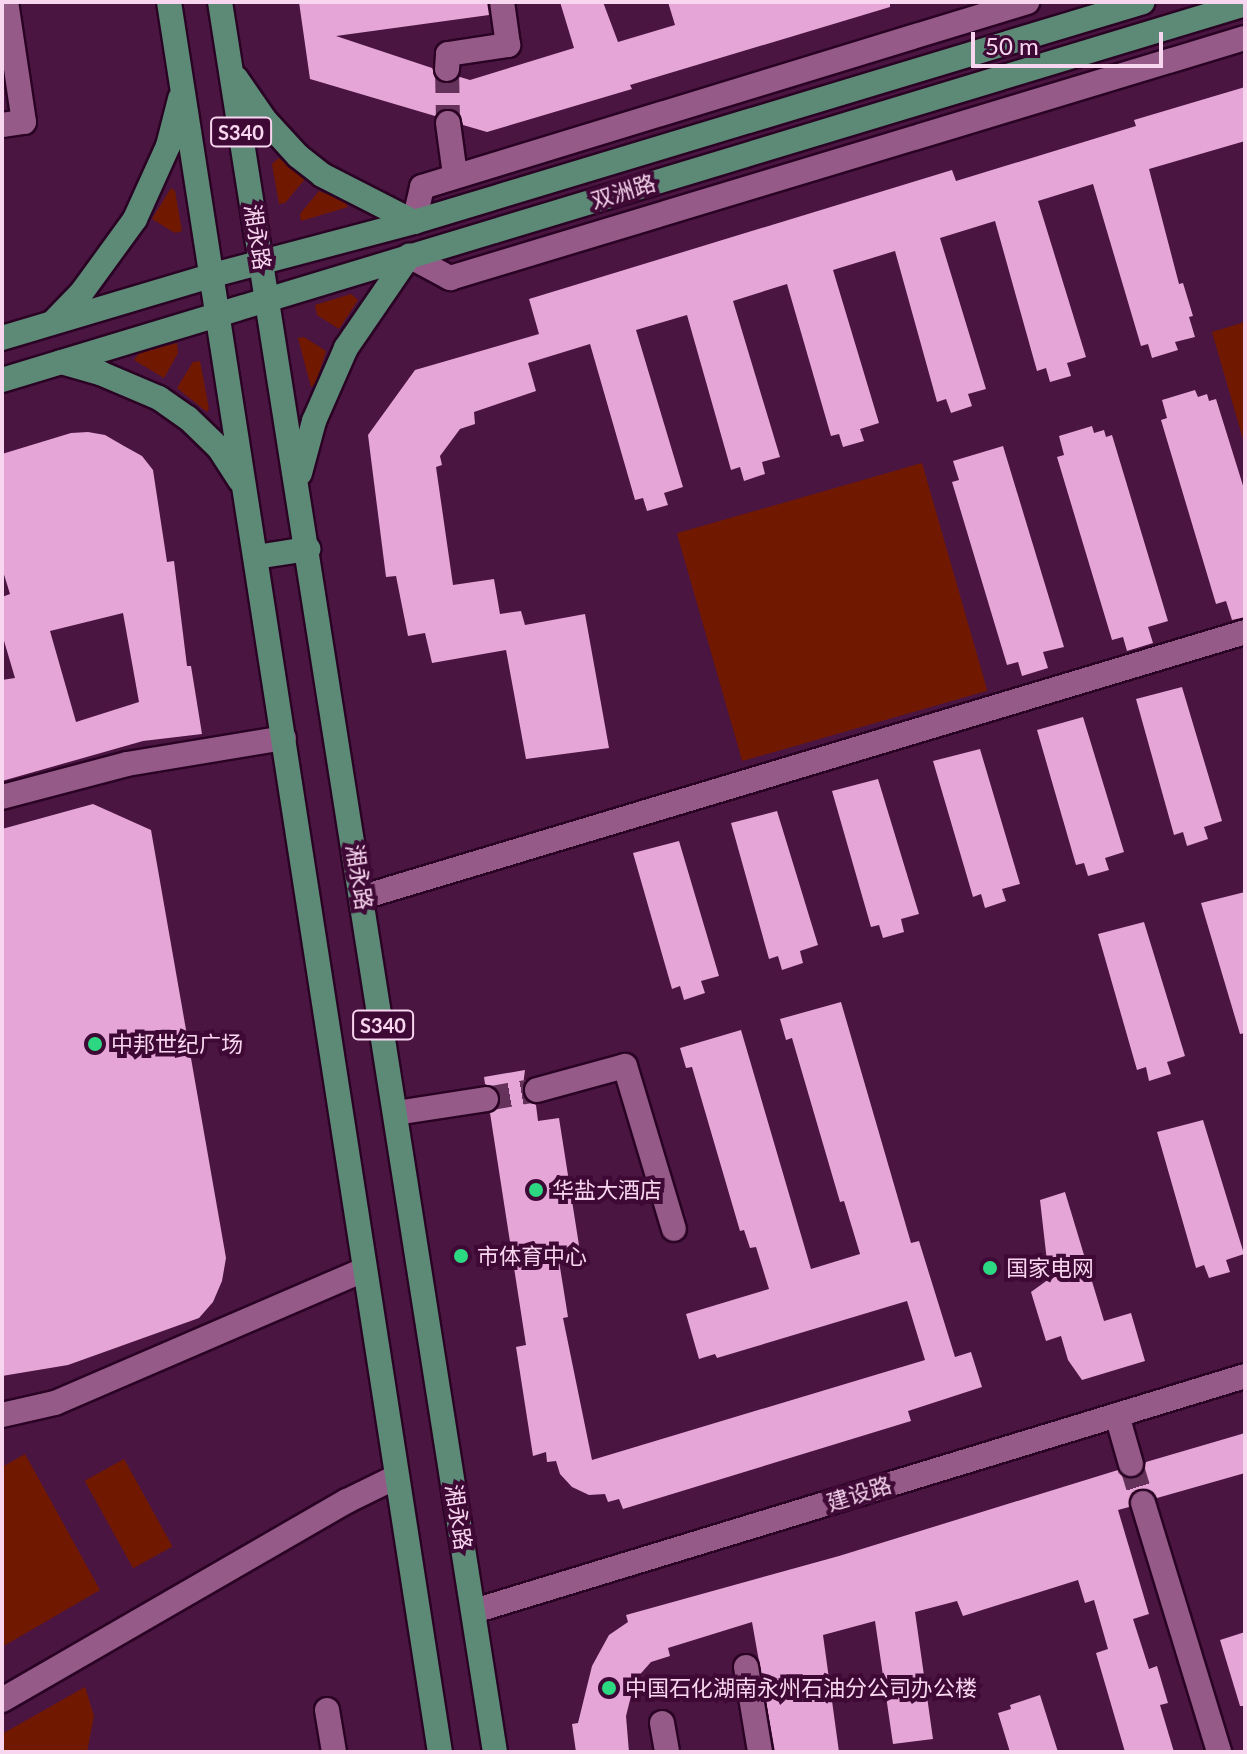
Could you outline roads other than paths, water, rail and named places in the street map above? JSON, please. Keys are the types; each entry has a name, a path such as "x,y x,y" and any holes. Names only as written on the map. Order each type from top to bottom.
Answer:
{"main road":[{"name":"S340","path":"169,2 440,1752"},
{"name":"湘永路","path":"220,2 495,1752"},
{"name":"双洲路","path":"2,338 262,261 414,222 1143,2"},
{"name":"双洲路","path":"2,380 1245,4"},
{"path":"231,72 265,120 298,156 322,175 414,222"},
{"path":"51,323 82,292 135,219 168,146 183,89"},
{"path":"298,483 314,421 335,371 373,305 409,256"},
{"path":"61,362 132,385 188,418 219,448 245,490"},
{"path":"256,557 308,549"}],"street":[{"path":"2,125 24,122 6,2"},
{"path":"447,69 448,54 508,45 502,2"},
{"path":"414,222 422,187 455,175 1027,2"},
{"path":"409,256 450,278 1245,38"},
{"path":"448,123 455,175"},
{"path":"363,897 1245,632"},
{"path":"2,797 127,764 284,738"},
{"path":"537,1090 625,1066 674,1229"},
{"path":"396,1113 486,1099"},
{"path":"2,1415 55,1403 364,1270"},
{"name":"建设路","path":"474,1611 1245,1376"},
{"path":"1117,1415 1131,1464"},
{"path":"2,1700 347,1501 396,1477"},
{"path":"1143,1503 1219,1752"},
{"path":"746,1667 760,1752"},
{"path":"327,1710 334,1752"},
{"path":"662,1723 667,1752"}],"tunnel":[{"path":"447,69 448,123"},
{"path":"486,1099 537,1090"},
{"path":"1131,1464 1143,1503"}],"place":[{"name":"中邦世纪广场","path":"95,1044"},
{"name":"华盐大酒店","path":"536,1190"},
{"name":"市体育中心","path":"461,1256"},
{"name":"国家电网","path":"990,1268"},
{"name":"中国石化湖南永州石油分公司办公楼","path":"609,1688"}]}
